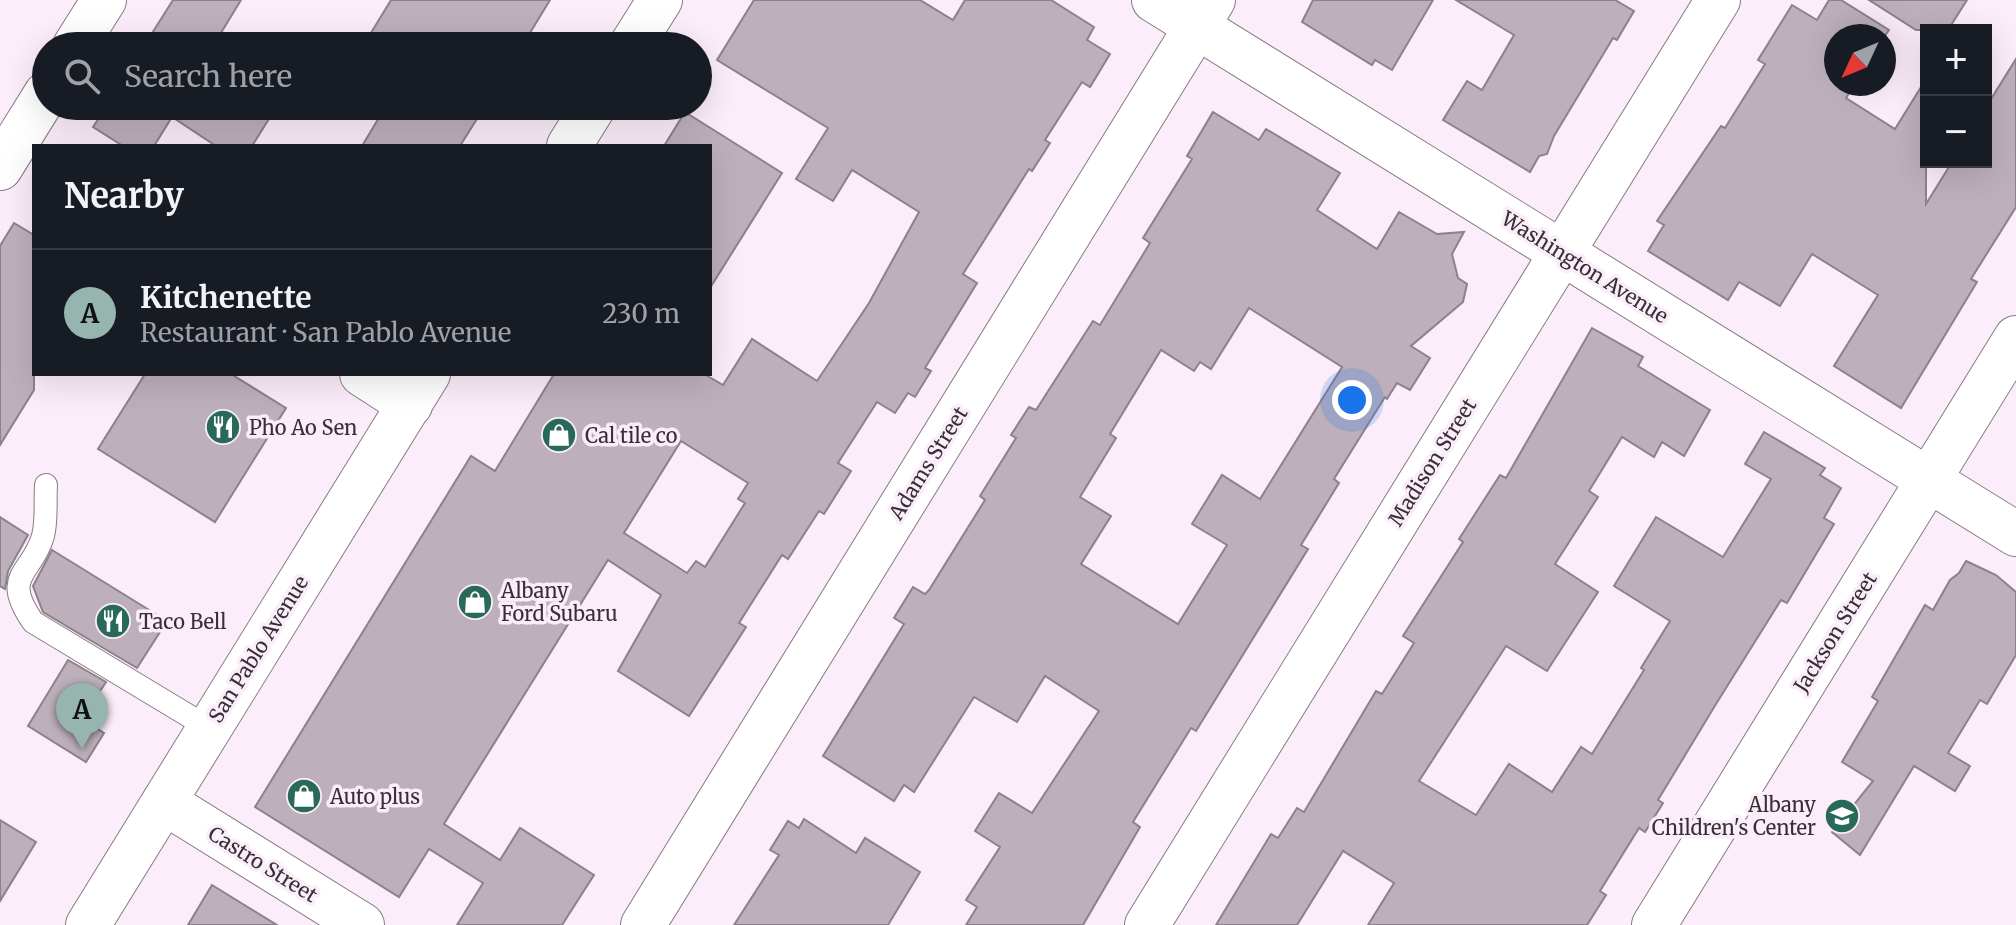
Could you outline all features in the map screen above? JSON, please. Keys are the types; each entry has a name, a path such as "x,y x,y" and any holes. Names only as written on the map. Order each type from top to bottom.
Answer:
{"street":[{"path":"84,32 104,0"},
{"path":"640,32 660,0"},
{"name":"Washington Avenue","path":"1154,0 1205,13 1561,253 2016,534"},
{"name":"Madison Street","path":"1147,925 1718,0"},
{"name":"Adams Street","path":"643,925 1205,13"},
{"path":"10,162 32,120"},
{"path":"570,144 585,120"},
{"name":"Jackson Street","path":"1654,925 2016,338"},
{"path":"370,376 419,389"},
{"name":"San Pablo Avenue","path":"88,925 419,389"},
{"name":"Castro Street","path":"164,802 362,925"}],"lane":[{"path":"46,485 43,538 19,574 17,589 23,608 33,622 209,728"}],"building":[{"path":"173,0 241,0 222,32 153,32"},
{"path":"391,0 550,0 531,32 372,32"},
{"path":"754,0 920,0 953,20 965,0 1051,0 1094,27 1087,40 1110,54 1090,87 1082,82 1045,140 1050,143 1032,171 1029,169 963,274 977,283 925,368 931,371 915,397 908,393 895,413 877,402 838,463 851,471 824,514 819,511 788,559 782,555 739,623 746,627 689,716 618,671 661,595 608,560 444,824 500,860 520,828 594,875 562,925 457,925 483,883 429,849 399,897 255,807 471,456 495,471 553,376 707,376 723,385 752,339 817,381 869,303 919,212 852,170 833,201 796,179 828,128 717,60","holes":["681,441 748,483 738,499 745,503 705,567 696,561 687,573 624,533"]},
{"path":"1313,0 1433,0 1392,70 1375,60 1372,65 1302,22"},
{"path":"1456,0 1615,0 1634,11 1617,40 1613,38 1554,136 1547,154 1539,156 1530,172 1443,120 1467,81 1482,90 1514,35"},
{"path":"1829,0 1841,0 1879,24 1824,24 1824,96 1847,96 1895,129 1920,89 1920,168 1926,168 1926,204 1948,168 1992,168 1992,97 2016,59 2016,207 1971,279 1977,282 1901,408 1834,366 1878,295 1812,254 1780,306 1739,282 1728,300 1648,251 1664,225 1657,221 1721,126 1725,128 1765,64 1758,60 1792,5 1817,20"},
{"path":"1869,0 1967,0 1952,24 1920,24 1920,30"},
{"path":"1213,112 1259,140 1266,129 1340,173 1317,210 1377,249 1399,212 1437,234 1464,232 1452,254 1458,278 1467,284 1463,302 1411,346 1430,358 1410,390 1397,383 1387,399 1385,397 1334,479 1339,483 1301,545 1308,549 1196,731 1191,728 1133,822 1140,827 1083,925 966,925 977,907 966,900 1000,847 975,831 999,793 1032,813 1099,711 1045,676 1017,722 974,697 914,792 904,785 894,801 823,756 904,624 894,618 913,587 925,594 929,590 985,500 980,496 1016,438 1011,435 1029,407 1036,410 1093,321 1100,325 1150,243 1143,238 1192,159 1187,156","holes":["1249,308 1342,367 1260,499 1222,475 1192,524 1227,545 1178,624 1081,564 1111,516 1080,497 1116,438 1110,434 1161,350 1194,371 1200,362 1211,369"]},
{"path":"98,120 170,120 155,144 120,144 93,127"},
{"path":"177,120 268,120 253,144 213,144"},
{"path":"378,120 476,120 461,144 363,144"},
{"path":"680,120 698,120 782,173 712,285 712,144 665,144"},
{"path":"14,223 32,234 34,390 0,445 0,246"},
{"path":"1592,328 1643,357 1638,366 1710,410 1684,456 1662,442 1654,457 1622,437 1589,491 1598,497 1555,564 1598,592 1547,671 1506,646 1419,781 1476,815 1509,764 1552,792 1581,747 1592,754 1670,621 1614,586 1656,517 1723,557 1771,479 1745,464 1764,432 1825,468 1820,475 1841,488 1824,518 1834,524 1787,603 1781,600 1716,704 1658,800 1663,803 1645,832 1639,828 1600,891 1606,895 1587,925 1368,925 1394,883 1343,851 1297,925 1216,925 1271,834 1278,838 1297,808 1304,812 1376,691 1382,694 1414,643 1403,636 1463,542 1459,539 1500,475 1506,478"},
{"path":"144,376 234,376 286,408 215,522 98,449"},
{"path":"0,517 28,535 8,571 5,589 0,586"},
{"path":"52,550 167,621 137,668 43,612 33,586"},
{"path":"1966,561 1996,575 2016,592 2016,655 1987,704 1980,700 1948,753 1970,766 1955,791 1914,766 1860,855 1832,832 1873,781 1842,762 1878,701 1872,697 1925,605 1933,610 1950,580"},
{"path":"68,660 106,682 82,719 104,733 86,762 28,726"},
{"path":"804,819 856,853 865,838 920,872 888,925 734,925 779,855 770,850 788,821 799,828"},
{"path":"0,820 36,842 0,901"},
{"path":"212,885 277,925 188,925"}],"place":[{"name":"Pho Ao Sen","path":"223,427"},
{"name":"Cal tile co","path":"559,435"},
{"name":"Albany Ford Subaru","path":"475,602"},
{"name":"Taco Bell","path":"113,621"},
{"name":"Kitchenette","path":"82,749"},
{"name":"Auto plus","path":"304,796"},
{"name":"Albany Children's Center","path":"1842,816"}]}
